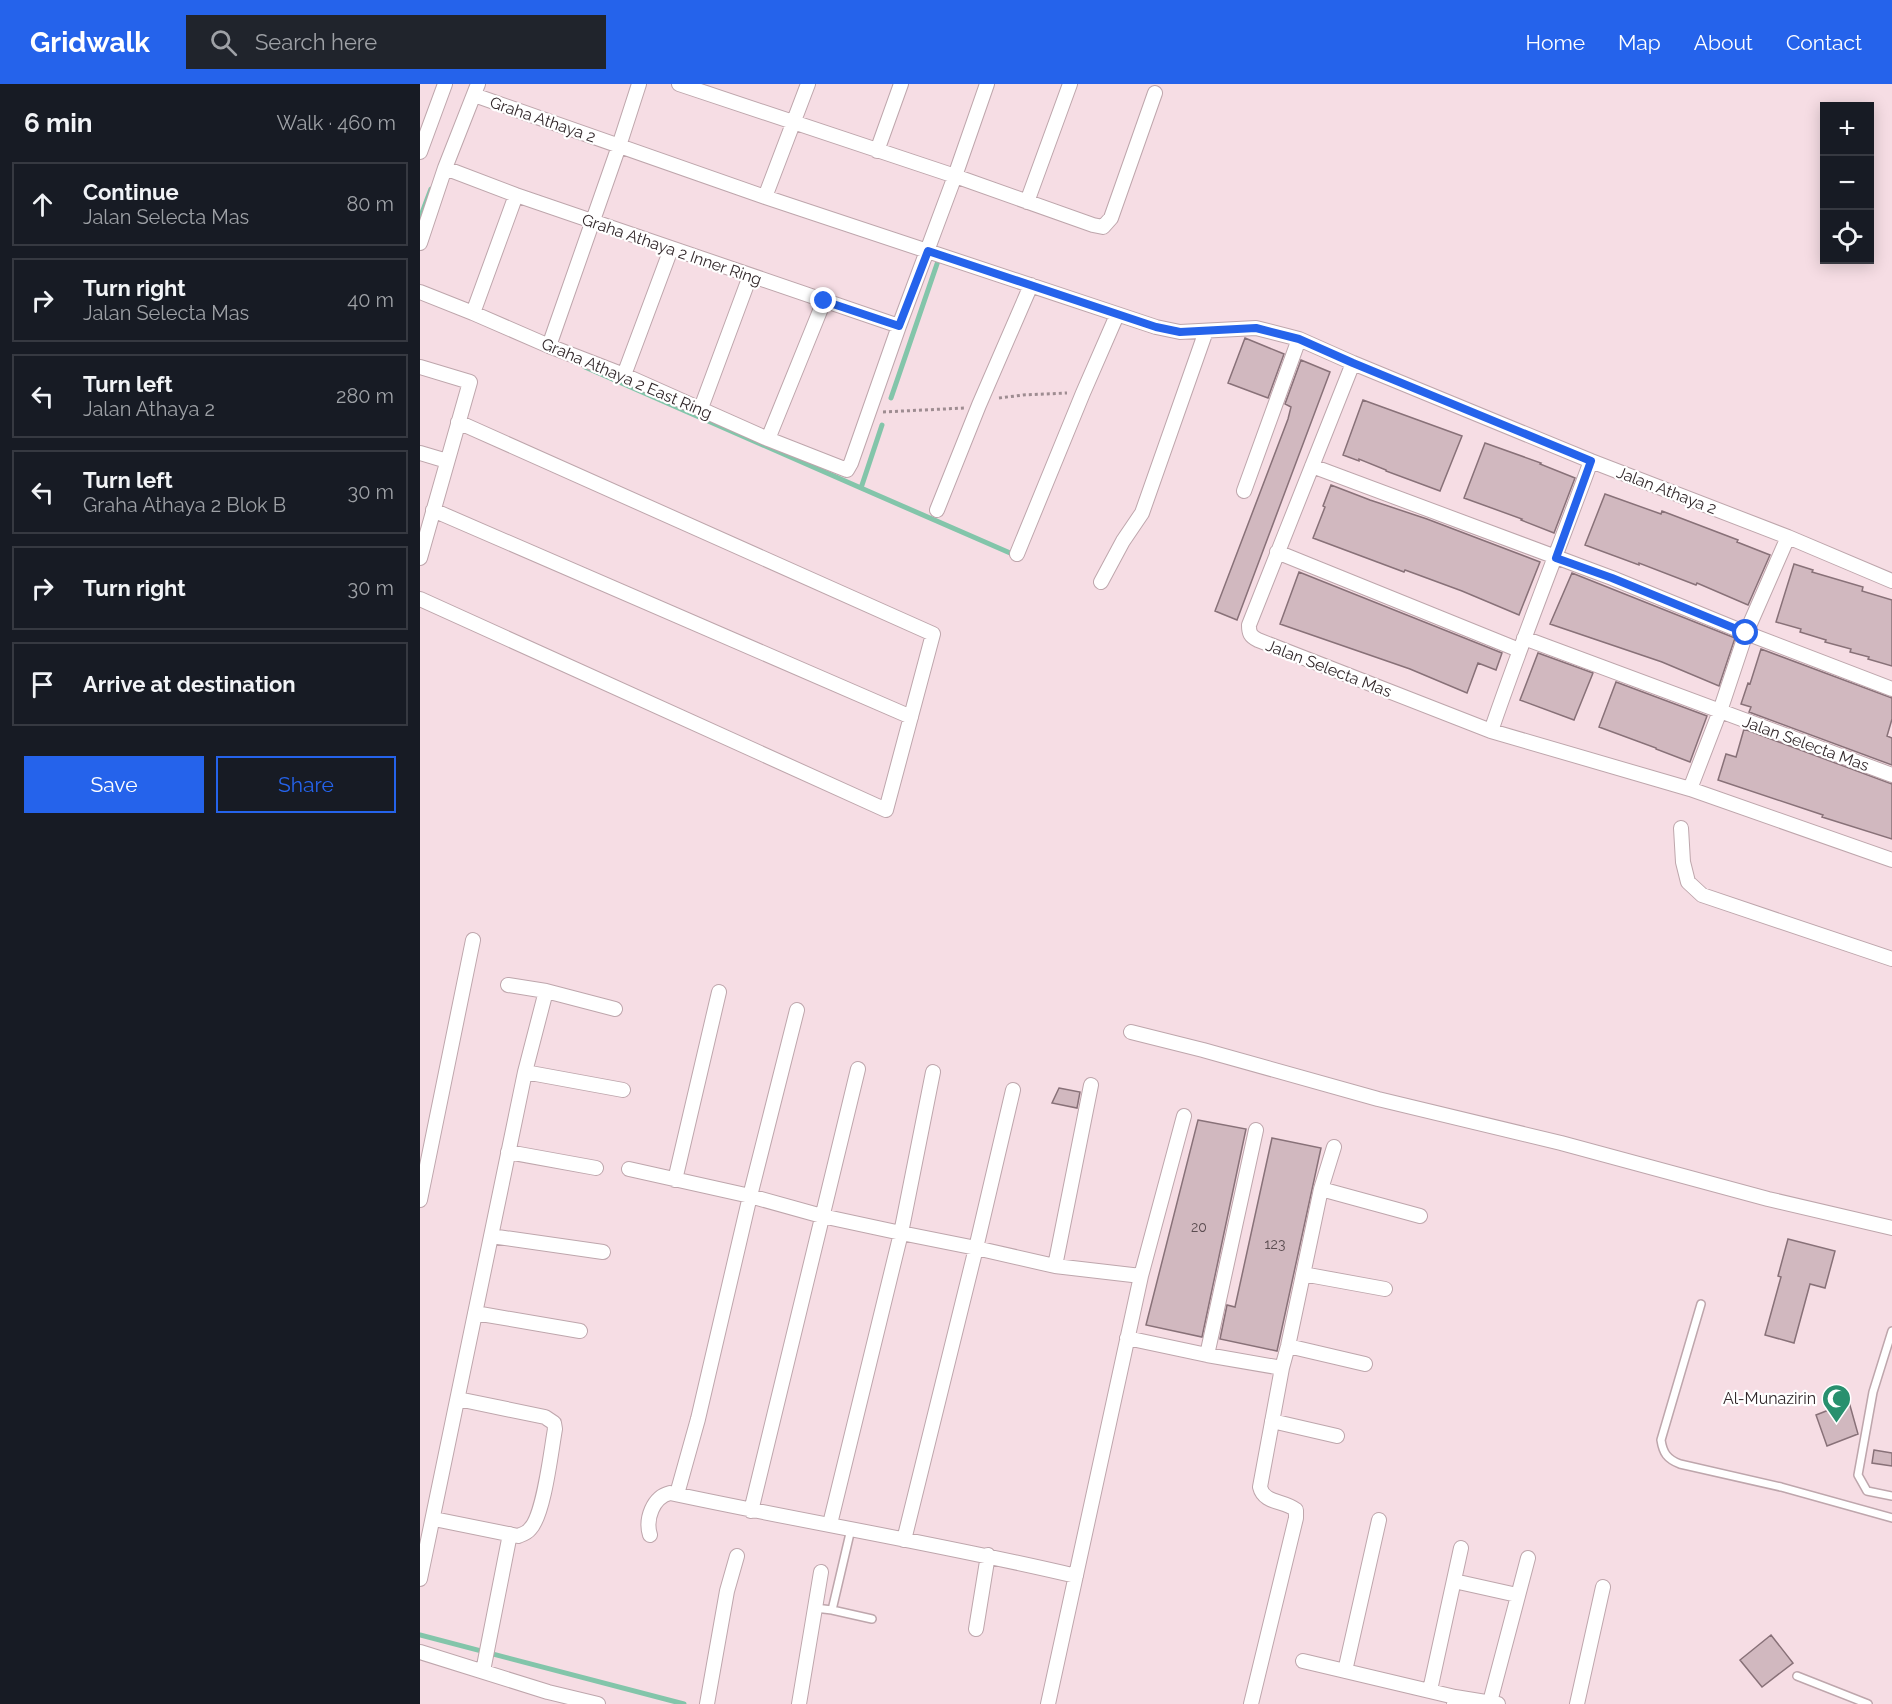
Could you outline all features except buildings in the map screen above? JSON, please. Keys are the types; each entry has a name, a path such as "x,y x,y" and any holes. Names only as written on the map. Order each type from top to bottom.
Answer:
{"street":[{"path":"420,152 445,84"},
{"path":"549,346 620,146 639,84"},
{"path":"679,84 720,91 794,123 1103,227 1115,208 1155,93"},
{"path":"765,197 808,84"},
{"path":"877,151 901,84"},
{"path":"899,326 987,84"},
{"path":"1028,202 1070,84"},
{"name":"Graha Athaya 2","path":"420,243 445,168 476,89 620,146 928,251"},
{"name":"Graha Athaya 2 Inner Ring","path":"445,168 671,249 899,326"},
{"path":"473,313 516,195"},
{"path":"624,375 671,249"},
{"name":"Jalan Athaya 2","path":"928,251 1117,315 1180,332 1256,328 1299,339 1591,461 1788,537 1892,581"},
{"path":"701,408 750,276"},
{"path":"937,510 1031,285"},
{"name":"Graha Athaya 2 East Ring","path":"420,292 624,375 768,439 845,470 849,468 899,326"},
{"path":"768,439 824,301"},
{"path":"1017,554 1117,315"},
{"path":"1101,582 1123,541 1142,513 1206,331"},
{"path":"1244,491 1299,339"},
{"name":"Jalan Selecta Mas","path":"1353,363 1250,625 1249,632 1252,637 1491,731 1690,789 1892,860"},
{"path":"420,367 470,382 423,538 420,558"},
{"path":"420,599 886,810 933,634 458,422"},
{"path":"420,453 447,461"},
{"path":"1491,731 1521,644 1556,558 1591,461"},
{"path":"1312,466 1612,578 1892,689"},
{"path":"433,510 911,717"},
{"path":"1690,789 1720,711 1746,633 1788,537"},
{"name":"Jalan Selecta Mas","path":"1277,552 1521,644 1720,711 1892,775"},
{"path":"1681,828 1683,862 1688,882 1702,895 1892,959"},
{"path":"420,1200 473,940"},
{"path":"508,985 546,991 615,1009"},
{"path":"420,1579 525,1072 546,991"},
{"path":"675,1180 719,992"},
{"path":"677,1494 698,1419 750,1196 797,1010"},
{"path":"1131,1032 1378,1099 1561,1143 1768,1199 1892,1228"},
{"path":"752,1511 858,1070"},
{"path":"525,1072 623,1090"},
{"path":"830,1524 901,1233 933,1072"},
{"path":"1055,1266 1091,1084"},
{"path":"904,1540 1014,1090"},
{"path":"1048,1704 1141,1276 1184,1116"},
{"path":"1207,1355 1257,1130"},
{"path":"1251,1704 1296,1518 1296,1510 1291,1506 1266,1498 1261,1494 1260,1487 1282,1368 1321,1189 1334,1147"},
{"path":"508,1152 596,1168"},
{"path":"629,1168 750,1196 822,1216 1055,1266 1141,1276"},
{"path":"1321,1189 1420,1216"},
{"path":"491,1236 603,1252"},
{"path":"1303,1274 1385,1289"},
{"path":"475,1313 580,1332"},
{"path":"1127,1338 1282,1368"},
{"path":"1288,1346 1365,1364"},
{"path":"434,1519 518,1536 529,1532 540,1510 555,1429 554,1423 545,1417 458,1399"},
{"path":"1272,1421 1337,1436"},
{"path":"650,1535 647,1527 654,1503 663,1494 670,1493 752,1511 988,1555 1076,1576"},
{"path":"1345,1671 1379,1520"},
{"path":"483,1671 510,1534"},
{"path":"1430,1690 1461,1548"},
{"path":"976,1629 988,1555"},
{"path":"706,1704 727,1591 736,1556"},
{"path":"1303,1661 1430,1690 1455,1700 1494,1703 1528,1558"},
{"path":"799,1704 821,1572"},
{"path":"1454,1581 1518,1595"},
{"path":"1577,1704 1603,1587"},
{"path":"420,1652 483,1671 546,1698 598,1704"}],"lane":[{"path":"1701,1304 1661,1440 1668,1460 1781,1487 1892,1518"},
{"path":"1892,1331 1873,1392 1858,1475 1867,1491 1892,1496"},
{"path":"832,1610 851,1529"},
{"path":"815,1608 872,1620"},
{"path":"1797,1676 1868,1704"}],"waterway":[{"path":"420,218 431,189"},
{"path":"891,398 938,261"},
{"path":"585,367 861,488 882,425"},
{"path":"861,488 1017,556"},
{"path":"420,1635 684,1704"}],"place":[{"name":"Al-Munazirin","path":"1837,1424"}],"route":[{"path":"824,301 899,326 928,251 1156,327 1180,332 1256,328 1299,339 1591,461 1556,558 1612,578 1746,633"}]}
